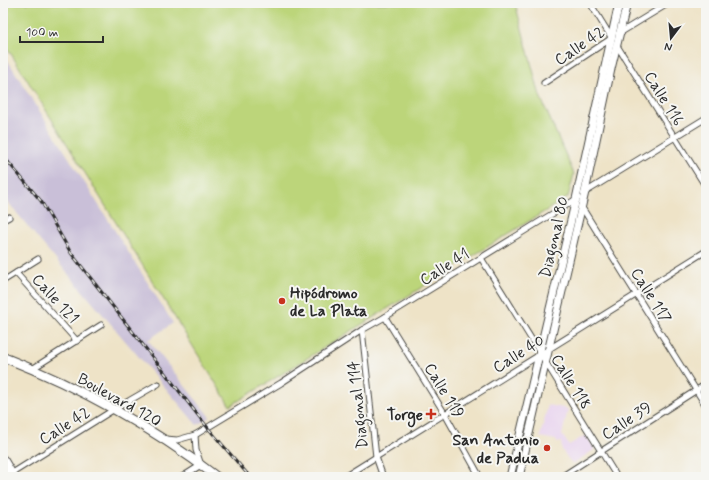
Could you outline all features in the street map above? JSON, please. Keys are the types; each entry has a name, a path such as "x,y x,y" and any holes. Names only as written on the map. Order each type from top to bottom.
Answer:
{"highway":[{"path":"3,460 10,476"}],"main road":[{"name":"Diagonal 80","path":"510,477 576,198 619,3"},
{"name":"Diagonal 80","path":"519,477 586,192 627,3"},
{"name":"Boulevard 120","path":"3,357 32,368 92,398 163,439 216,477"}],"street":[{"name":"Calle 116","path":"590,3 706,187"},
{"name":"Calle 42","path":"544,83 612,38 669,3"},
{"name":"Calle 41","path":"163,439 177,440 195,435 706,118"},
{"name":"Calle 117","path":"576,198 706,406"},
{"path":"3,220 9,217"},
{"name":"Calle 40","path":"344,477 706,251"},
{"name":"Calle 118","path":"481,258 539,354 617,477"},
{"path":"3,281 38,259"},
{"name":"Calle 121","path":"16,273 77,341"},
{"name":"Calle 119","path":"385,317 445,414 480,477"},
{"path":"32,368 101,326"},
{"name":"Diagonal 114","path":"362,330 376,457 383,477"},
{"name":"Calle 42","path":"10,476 113,410 158,384"},
{"name":"Calle 39","path":"561,477 706,384"},
{"path":"182,477 201,465 196,450 195,435"}],"shaded area":[{"path":"3,53 173,323 148,340 210,417 197,425 3,196"},
{"path":"548,405 568,409 562,435 569,445 586,435 594,447 594,450 572,464 562,450 561,442 557,443 556,440 540,437"}],"green space":[{"name":"Hipódromo de La Plata","path":"3,3 515,3 540,96 574,174 568,197 230,406 3,41"}],"railway":[{"path":"3,156 41,201 71,253 208,428 250,477"}],"place":[{"name":"Hipódromo de La Plata","path":"282,301"},
{"name":"Torge","path":"431,414"},
{"name":"San Antonio de Padua","path":"547,448"}]}
